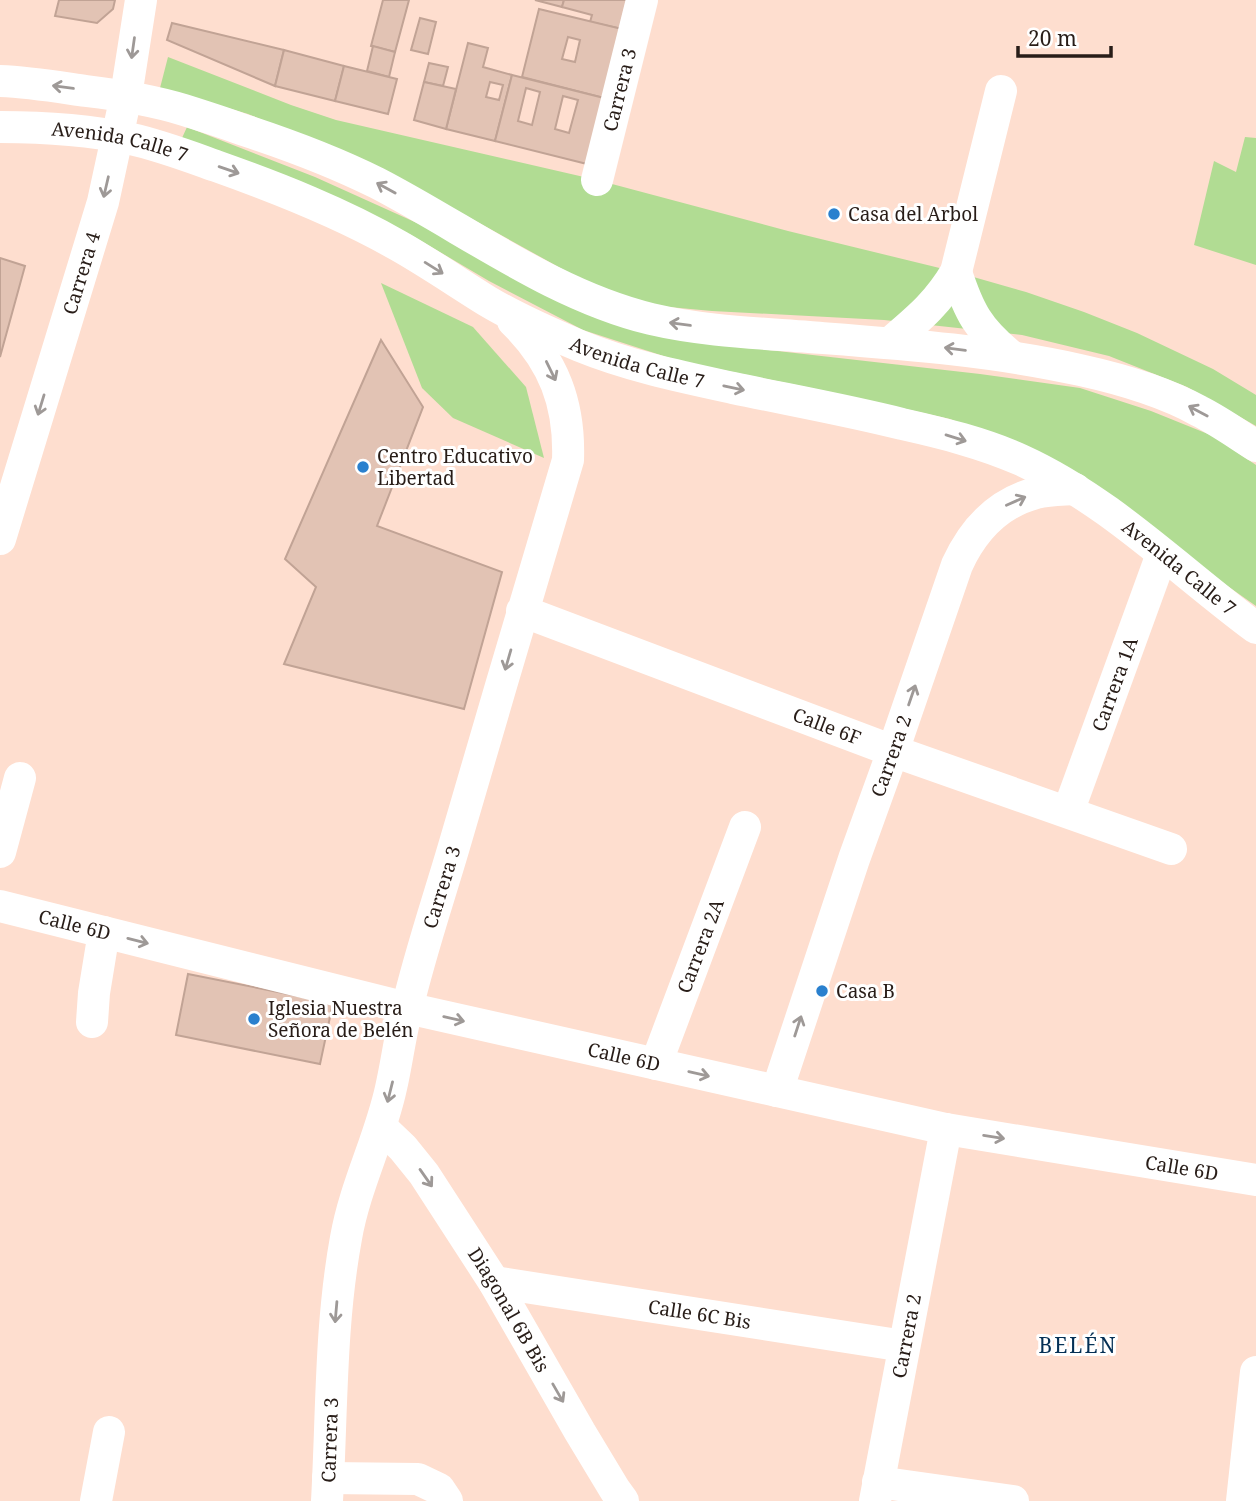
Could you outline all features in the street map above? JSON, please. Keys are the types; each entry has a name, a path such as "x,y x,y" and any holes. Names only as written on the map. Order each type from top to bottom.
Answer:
{"street":[{"name":"Carrera 4","path":"0,539 103,202 126,96 141,0"},
{"name":"Carrera 3","path":"597,180 642,0"},
{"path":"0,81 126,96 181,109 273,139 375,182 565,288 626,312 674,323 713,328 945,347 1012,356 1101,375 1146,388 1199,411 1256,446"},
{"path":"890,343 933,306 956,272 1001,91"},
{"name":"Avenida Calle 7","path":"0,127 117,136 190,157 290,194 346,219 398,246 490,303 565,340 627,363 694,380 885,419 984,446 1018,459 1075,489 1250,618"},
{"path":"956,272 964,296 978,323 991,340 1012,356"},
{"name":"Carrera 3","path":"327,1489 332,1373 346,1233 391,1089 407,1008 568,460 568,427 553,374 529,337 490,303"},
{"name":"Carrera 2","path":"777,1091 854,859 964,548 987,519 1002,507 1037,493 1075,489"},
{"name":"Carrera 1A","path":"1068,813 1162,554"},
{"name":"Calle 6F","path":"522,611 893,751 1171,849"},
{"path":"0,852 20,778"},
{"name":"Carrera 2A","path":"656,1064 745,827"},
{"name":"Calle 6D","path":"0,906 407,1008 946,1129 1256,1180"},
{"path":"92,1022 104,932"},
{"name":"Diagonal 6B Bis","path":"380,1127 424,1174 494,1282 623,1501"},
{"name":"Carrera 2","path":"876,1491 946,1129"},
{"name":"Calle 6C Bis","path":"494,1282 904,1346"},
{"path":"1242,1501 1256,1372"},
{"path":"96,1501 109,1432"},
{"path":"327,1489 418,1479 439,1489 447,1501"},
{"path":"876,1491 1013,1501"}],"green space":[{"path":"168,57 336,120 597,180 1026,292 1137,333 1213,369 1256,395 1256,426 1187,387 1109,356 1022,335 884,320 658,306 608,292 355,159 248,114 160,88"},
{"path":"187,127 315,177 417,223 759,349 1080,388 1151,411 1213,436 1256,465 1256,606 1044,457 950,419 679,361 583,330 489,281 411,235 182,138"},
{"path":"1245,137 1256,138 1256,265 1194,245 1214,161 1236,172"},
{"path":"381,283 473,327 526,387 544,458 453,418 422,388"}],"building":[{"path":"59,0 115,0 113,9 97,23 55,16"},
{"path":"383,0 409,0 395,52 371,46"},
{"path":"535,0 564,0 562,7"},
{"path":"564,0 629,0 622,29 590,22 592,15 562,7"},
{"path":"539,9 622,29 604,98 522,77","holes":["568,37 580,40 575,62 562,59"]},
{"path":"420,18 436,22 428,54 411,50"},
{"path":"172,23 284,50 275,86 167,40"},
{"path":"468,43 488,48 483,67 512,75 495,141 446,129","holes":["490,82 503,85 499,100 486,97"]},
{"path":"373,46 395,52 389,77 367,71"},
{"path":"284,50 344,66 335,101 275,86"},
{"path":"429,63 448,67 443,86 424,82"},
{"path":"344,66 397,79 388,114 335,101"},
{"path":"512,75 604,98 587,164 495,141","holes":["526,88 540,92 532,125 518,121","563,96 578,100 569,133 555,129"]},
{"path":"424,82 456,89 446,129 414,120"},
{"path":"0,258 25,266 0,357"},
{"name":"Centro Educativo Libertad","path":"381,340 423,407 377,526 502,572 464,709 284,664 316,587 285,559"},
{"name":"Iglesia Nuestra Señora de Belén","path":"188,974 333,1003 320,1064 176,1035"}],"place":[{"name":"Casa del Arbol","path":"834,214"},
{"name":"Centro Educativo Libertad","path":"363,467"},
{"name":"Casa B","path":"822,991"},
{"name":"Iglesia Nuestra Señora de Belén","path":"254,1019"}],"district":[{"name":"BELÉN","path":"1078,1345"}]}
